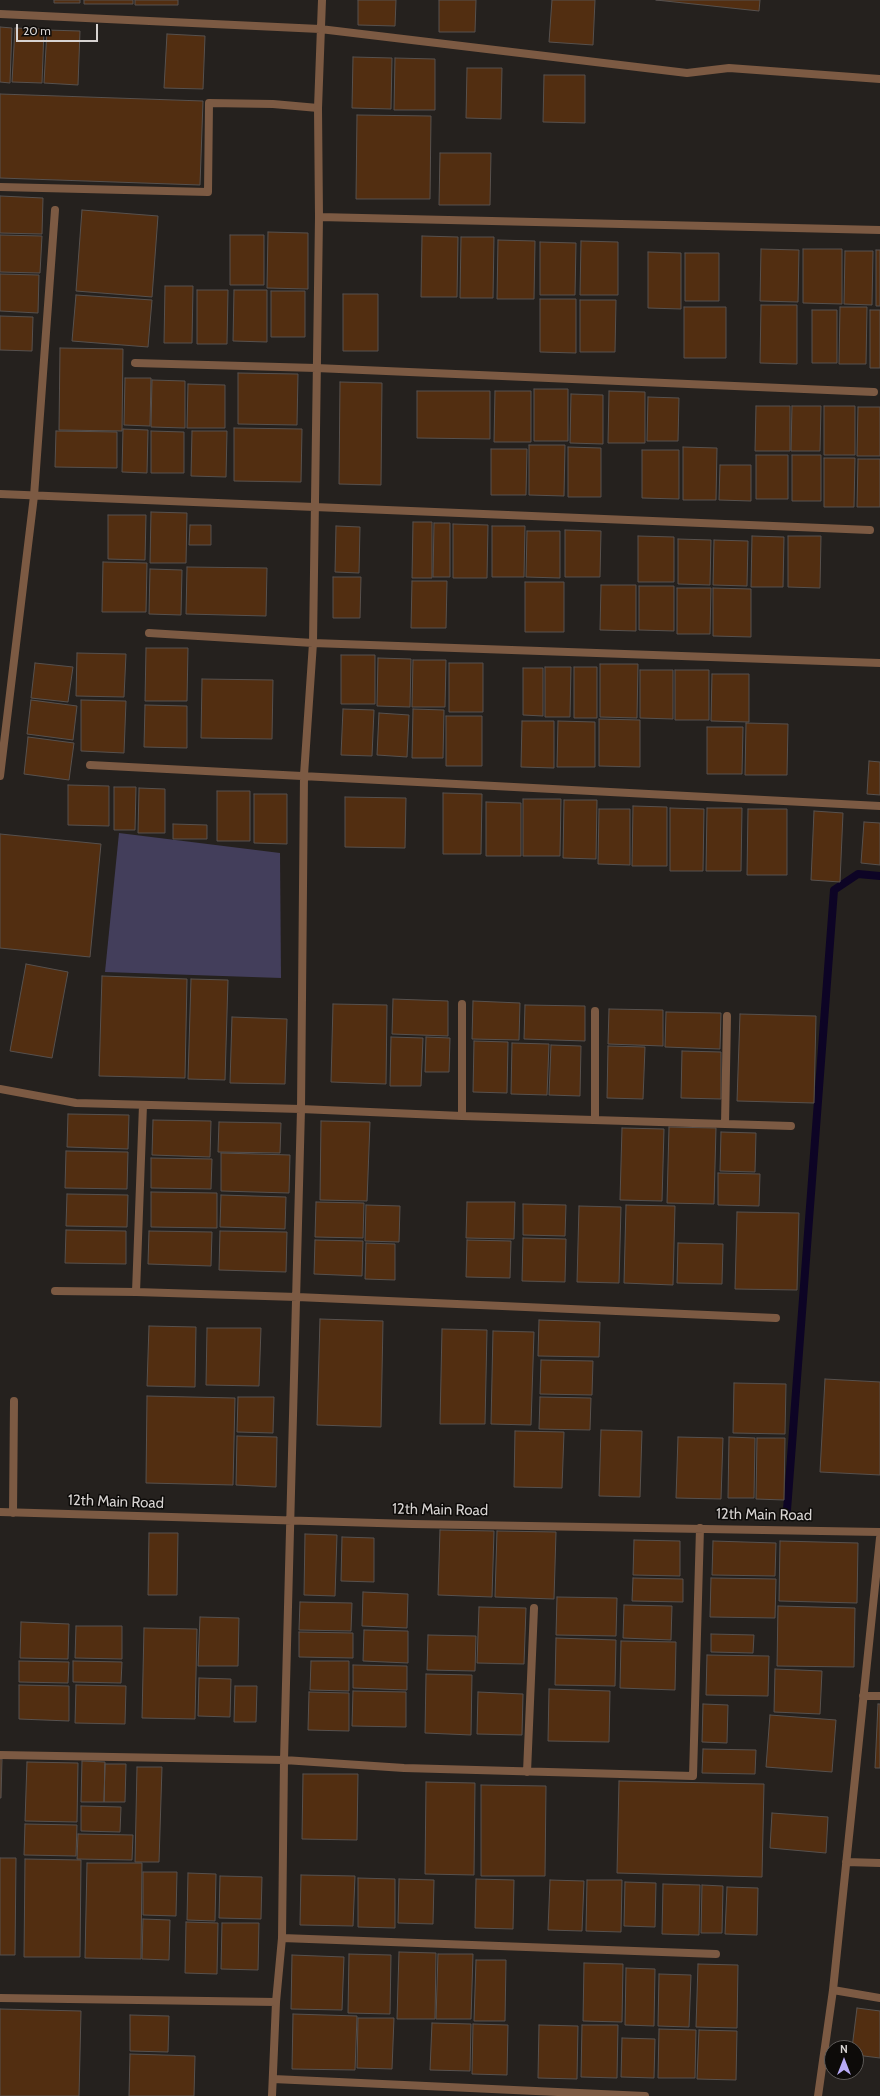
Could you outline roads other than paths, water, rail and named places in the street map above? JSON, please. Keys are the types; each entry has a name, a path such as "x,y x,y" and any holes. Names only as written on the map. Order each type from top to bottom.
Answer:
{"street":[{"path":"272,2096 276,2002 282,1938 284,1760 301,1109 304,775 313,643 319,217 318,108 322,0"},
{"path":"0,14 320,29 687,74 729,68 880,79"},
{"path":"0,187 208,192 209,103 273,104 318,108"},
{"path":"0,776 34,496 55,210"},
{"path":"319,217 880,230"},
{"path":"134,363 316,368 874,392"},
{"path":"0,494 870,530"},
{"path":"149,633 313,643 880,662"},
{"path":"90,765 880,806"},
{"path":"462,1004 462,1116"},
{"path":"595,1011 595,1120"},
{"path":"725,1124 727,1016"},
{"path":"0,1090 76,1103 301,1109 462,1116 791,1126"},
{"path":"136,1292 142,1105"},
{"path":"55,1291 297,1297 776,1318"},
{"path":"13,1513 14,1401"},
{"name":"12th Main Road","path":"0,1512 412,1524 880,1532"},
{"path":"0,1755 284,1760 404,1768 693,1776 700,1528"},
{"path":"818,2096 833,1990 880,1538"},
{"path":"527,1772 534,1608"},
{"path":"863,1696 880,1696"},
{"path":"846,1862 880,1863"},
{"path":"282,1938 716,1954"},
{"path":"833,1990 880,1998"},
{"path":"0,1998 276,2002"},
{"path":"273,2079 645,2096"}],"waterway":[{"path":"787,1510 834,890 858,874 880,876"}]}
